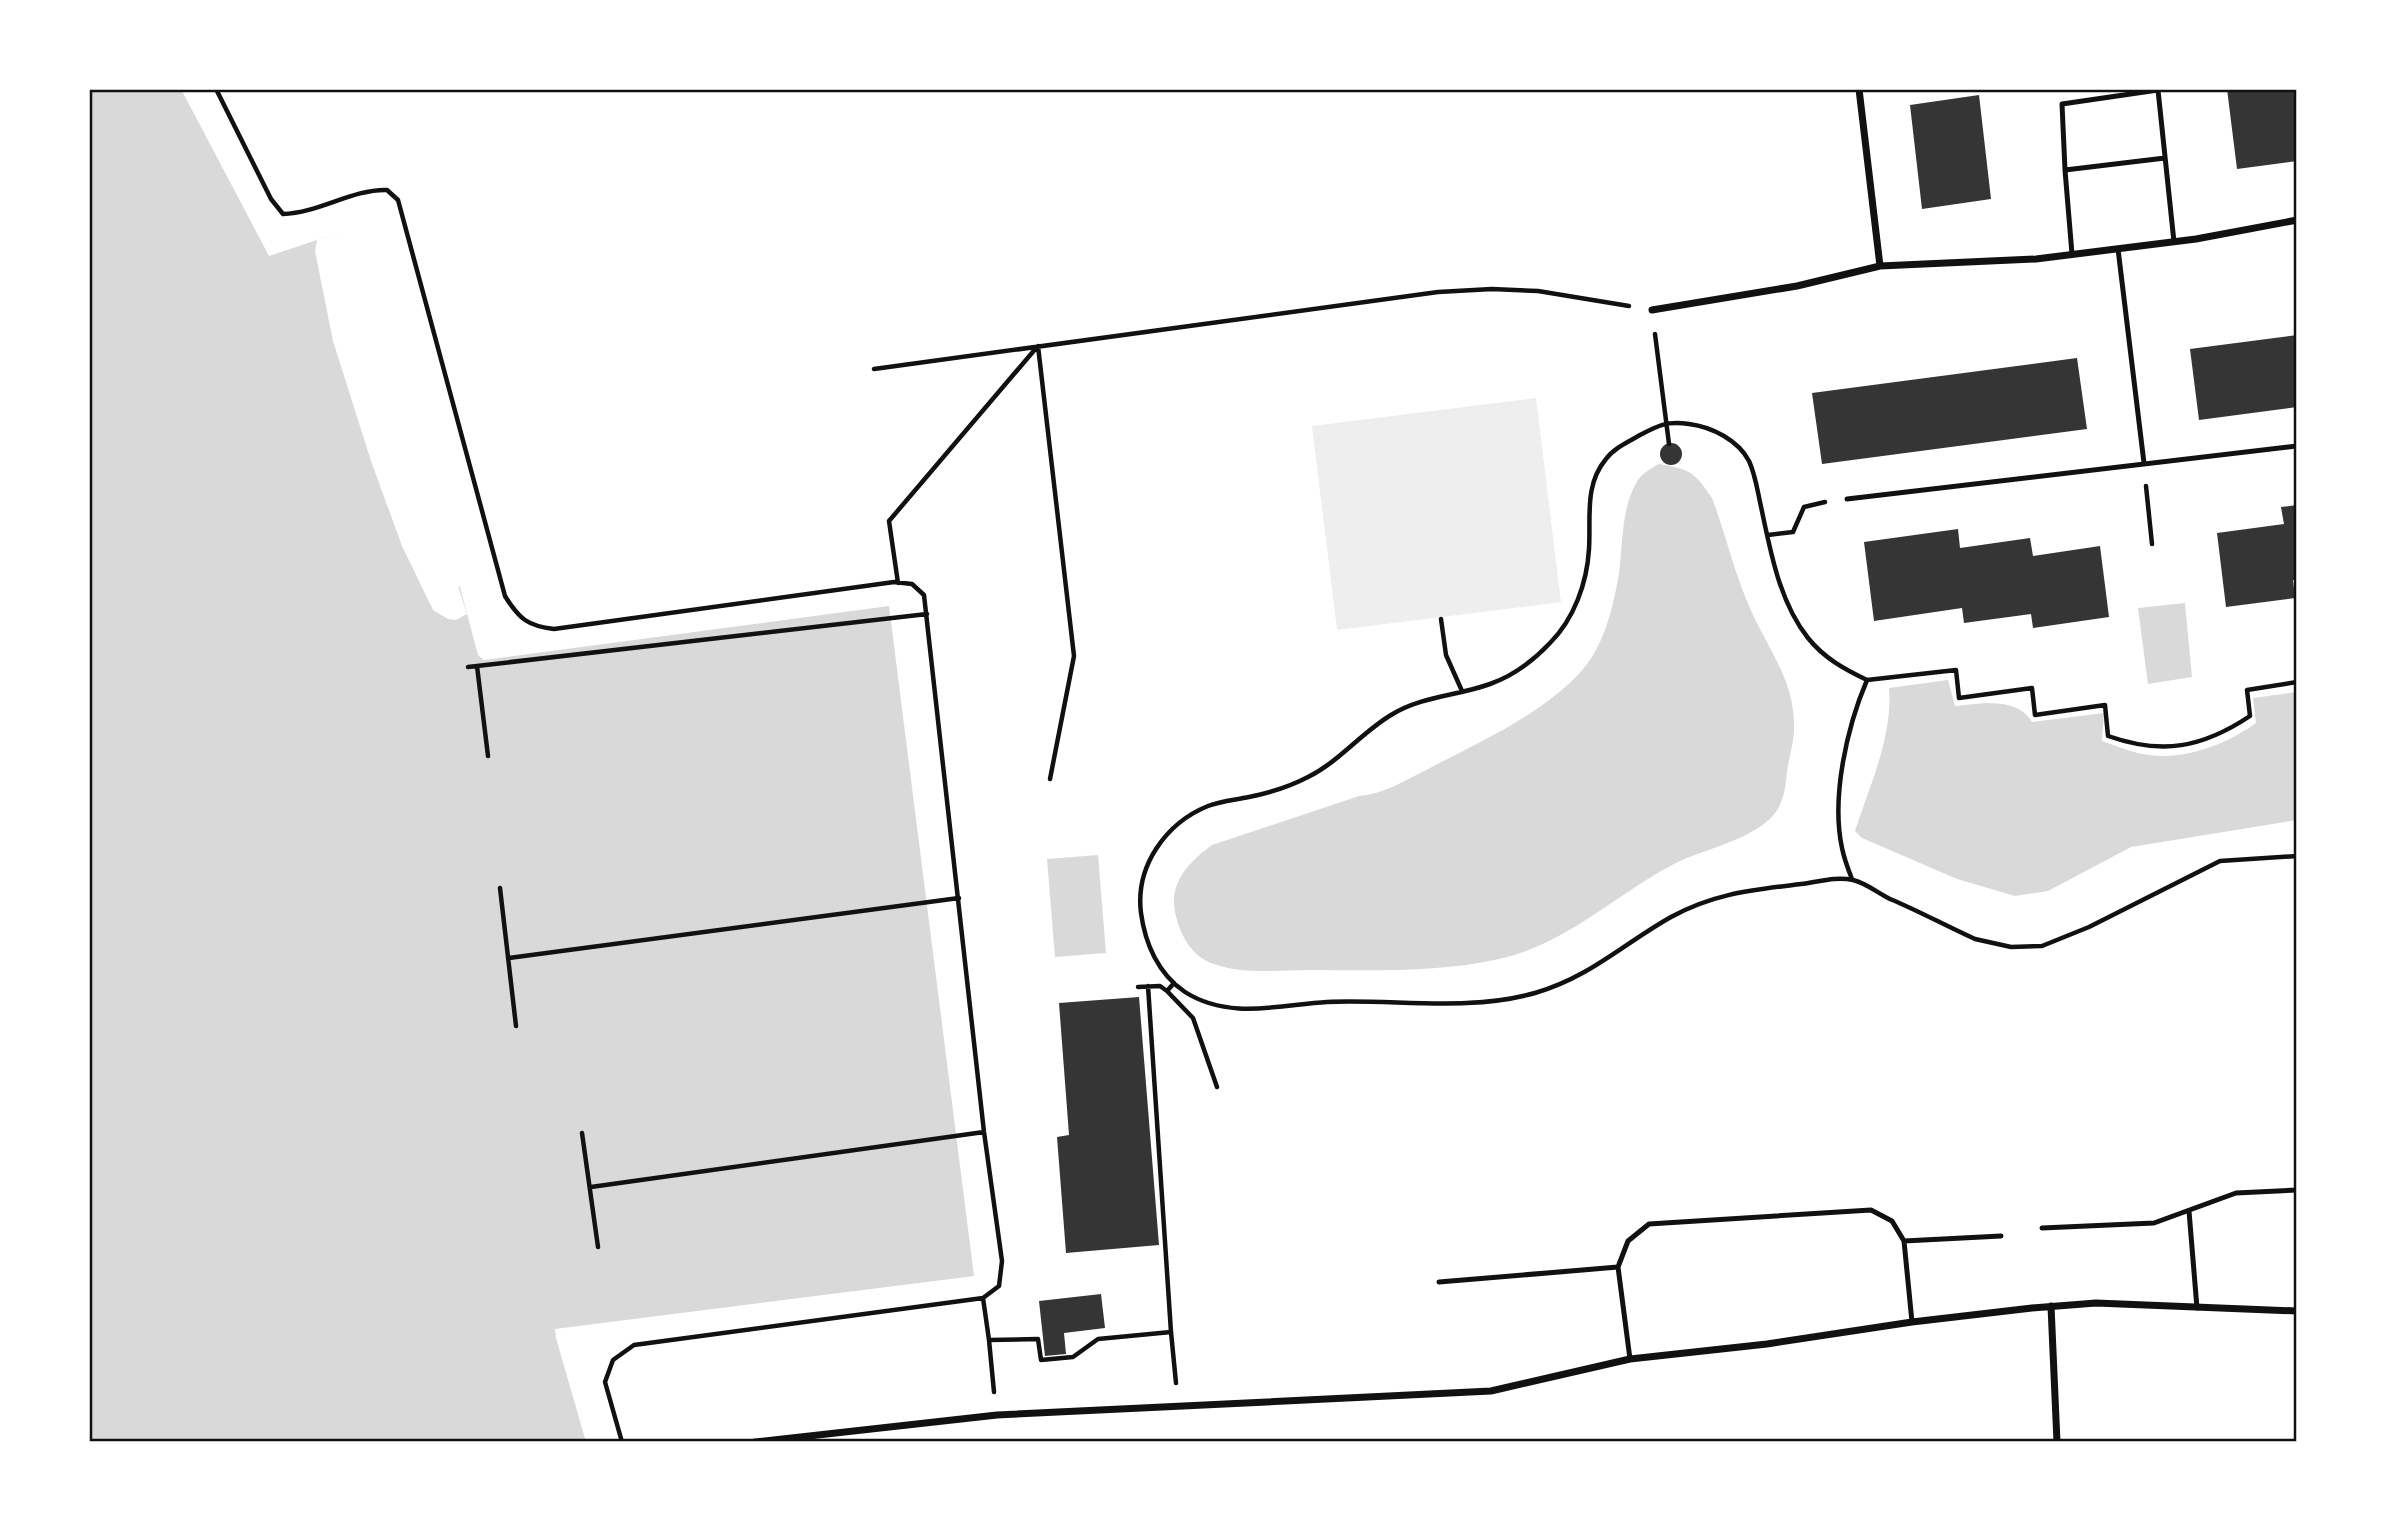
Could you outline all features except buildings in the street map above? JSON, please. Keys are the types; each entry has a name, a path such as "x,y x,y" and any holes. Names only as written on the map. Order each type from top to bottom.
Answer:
{"street":[{"path":"1859,89 1880,267"},
{"path":"1652,310 1797,286 1880,267 2036,259 2174,242 2297,220"},
{"path":"755,1442 997,1415 1492,1391 1630,1359 1767,1344 1912,1322 2050,1306 2096,1303 2297,1311"},
{"path":"2050,1306 2057,1442"}],"lane":[{"path":"2072,254 2062,104 2158,90 2174,242"},
{"path":"2065,170 2165,158"},
{"path":"2118,249 2144,463"},
{"path":"1847,499 2297,446"},
{"path":"2042,1228 2154,1223 2236,1194 2297,1190"},
{"path":"1630,1359 1618,1267 1628,1241 1649,1224 1871,1210 1892,1221 1904,1241 1912,1322"},
{"path":"2189,1210 2197,1308"},
{"path":"1904,1241 2001,1236"},
{"path":"1440,1282 1618,1267"}],"path":[{"path":"216,89 271,200 283,214 302,214 373,190 387,190 398,200 505,596 517,615 536,626 554,629 898,583 912,584 924,595 984,1132 1002,1261 999,1286 983,1298 634,1345 613,1360 605,1382 622,1442"},
{"path":"874,369 1424,294 1492,289 1538,292 1652,310 1669,444"},
{"path":"898,583 889,521 1038,346"},
{"path":"1038,346 1074,656 1050,779"},
{"path":"2297,682 2247,690 2250,716 2226,732 2190,744 2155,748 2108,736 2105,705 2035,715 2032,688 1959,698 1956,670 1867,680 1828,659 1805,636 1781,586 1749,461 1727,438 1698,425 1667,422 1616,449 1605,459 1597,473 1589,505 1589,544 1584,583 1566,624 1554,639 1522,668 1485,687 1418,702 1389,716 1337,760 1296,783 1255,796 1208,806 1189,815 1171,830 1157,847 1147,865 1140,902 1144,934 1159,964 1174,983 1201,1000 1232,1009 1363,1001 1468,1004 1496,1002 1553,987 1579,976 1672,917 1704,902 1757,888 1852,879 1975,939 1993,944 2027,947 2042,946 2089,927 2220,861 2297,856"},
{"path":"2144,463 2151,544"},
{"path":"1768,535 1793,532 1800,512 1808,505 1847,499"},
{"path":"468,667 927,614"},
{"path":"1441,619 1446,655 1462,691"},
{"path":"477,666 488,756"},
{"path":"1852,879 1842,847 1839,798 1852,722 1867,680"},
{"path":"500,888 516,1026"},
{"path":"509,958 959,898"},
{"path":"1167,990 1174,983"},
{"path":"1148,986 1178,1405"},
{"path":"1138,987 1160,986 1193,1018 1217,1087"},
{"path":"591,1187 984,1132"},
{"path":"582,1133 598,1247"},
{"path":"983,1298 997,1415"},
{"path":"989,1339 1038,1339 1041,1360 1073,1357 1098,1339 1171,1332"}],"shaded area":[{"path":"89,89 181,89 269,256 338,233 344,285 445,583 460,587 478,655 484,660 889,606 974,1276 555,1329 586,1442 89,1442"},
{"path":"1536,398 1561,602 1337,630 1312,426"},
{"path":"1659,464 1690,473 1712,498 1737,576 1788,689 1794,722 1793,738 1784,793 1775,813 1765,823 1738,839 1680,861 1657,873 1571,929 1525,951 1499,959 1428,969 1260,971 1223,967 1211,963 1191,949 1179,927 1175,912 1175,891 1189,865 1212,845 1395,786 1524,717 1577,676 1596,650 1610,613 1632,490 1642,475"},
{"path":"2185,603 2192,677 2148,684 2138,608"},
{"path":"1948,680 1955,706 1986,703 2007,705 2017,708 2032,722 2104,713 2102,741 2154,756 2185,754 2230,739 2256,723 2253,698 2297,692 2297,820 2131,847 2048,891 2015,896 1957,879 1862,838 1855,831 1884,742 1889,688"},
{"path":"1098,855 1106,953 1055,957 1047,859"}],"pier":[{"path":"341,232 347,284 447,580 457,583 467,614 456,620 448,619 433,610 402,546 371,461 333,341 315,251 317,240"}]}
